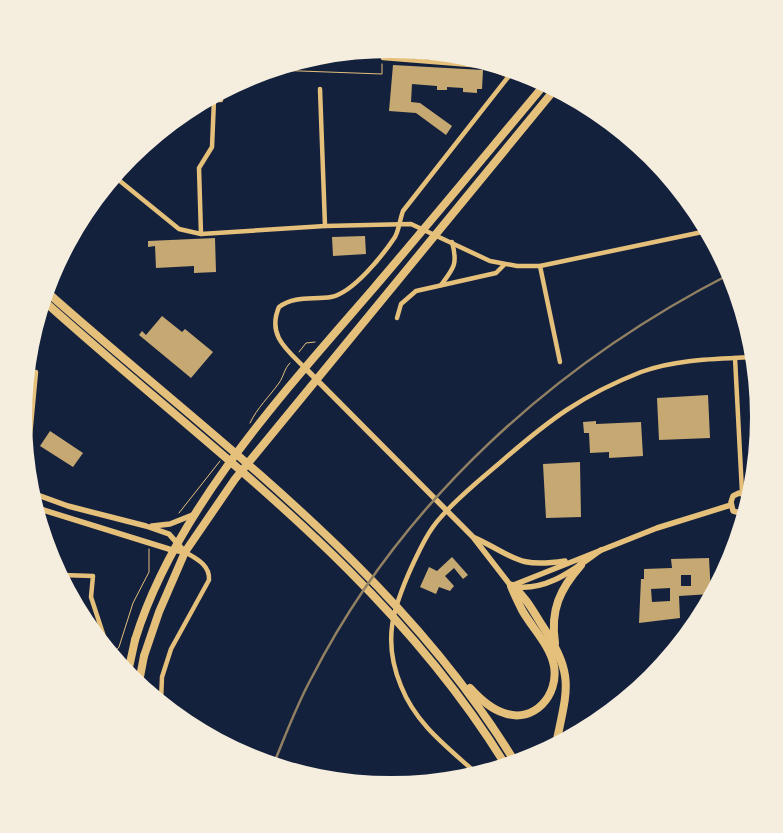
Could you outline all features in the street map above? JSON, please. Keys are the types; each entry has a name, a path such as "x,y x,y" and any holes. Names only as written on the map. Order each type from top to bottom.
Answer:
{"main road":[{"path":"130,662 145,606 172,550 224,472 263,419 305,368 540,90"},
{"path":"141,673 158,612 175,574 186,552 235,479 440,227 550,95"},
{"path":"53,298 224,449 321,541 409,633 448,679 501,758"},
{"path":"50,307 327,535 416,627 454,671 490,706 504,714 517,716 530,713 547,700 554,680 552,661 546,646 522,609 510,586"},
{"path":"50,309 56,312"},
{"path":"555,644 553,621 556,604 563,587 578,562"},
{"path":"510,586 522,594 555,644 563,664 567,689 565,709 559,733"},
{"path":"454,671 510,755"}],"street":[{"path":"382,58 464,64"},
{"path":"509,78 508,82 403,211 396,236 354,285 343,294 330,297 293,299 279,307 274,327 276,337 295,358 473,537 510,586 528,588 560,578 578,562"},
{"path":"320,89 325,226"},
{"path":"201,234 200,168 212,147 214,105"},
{"path":"121,182 178,229 186,232 201,234 325,226 411,224 482,258 504,264 540,266 699,233"},
{"path":"441,285 453,269 456,258 452,242"},
{"path":"397,318 402,304 411,294 441,285 496,273 504,264"},
{"path":"540,266 560,362"},
{"path":"469,767 421,722 403,692 393,660 390,630 396,602 428,535 440,518 474,484 531,436 582,398 649,370 676,364 745,357"},
{"path":"735,358 742,492 733,496 731,505 737,513"},
{"path":"32,413 36,372"},
{"path":"42,496 68,506 146,526 169,534 186,552 205,565 208,570 209,580 171,649 162,677 161,691"},
{"path":"510,586 578,562 601,550 657,528 731,505"},
{"path":"46,511 172,550 186,552"},
{"path":"146,526 170,524 197,513"},
{"path":"473,537 520,561 536,564 578,562"},
{"path":"71,576 93,576 91,597 101,626"}],"path":[{"path":"296,71 382,74 382,58"},
{"path":"283,370 306,343 313,341 322,348"},
{"path":"118,649 133,603 149,572 150,559 148,551"}],"building":[{"path":"393,65 483,70 482,89 477,89 477,93 463,92 463,88 447,87 447,90 437,90 437,86 412,84 411,102 420,103 452,126 446,135 416,113 389,111"},
{"path":"365,236 366,254 333,256 332,237"},
{"path":"215,238 216,272 194,273 194,266 156,268 155,246 148,247 148,241"},
{"path":"162,316 182,332 185,329 213,352 191,378 139,335 142,331 146,335"},
{"path":"708,395 710,438 659,440 657,398"},
{"path":"596,421 596,424 641,422 643,456 609,458 609,452 590,453 589,433 584,433 583,422"},
{"path":"50,431 83,453 73,467 40,446"},
{"path":"580,462 581,517 546,518 543,464"},
{"path":"452,557 468,575 463,579 454,568 445,576 454,586 450,591 439,587 436,594 420,587 429,567 437,571"},
{"path":"709,558 710,580 703,595 679,596 680,618 639,623 641,579 644,579 644,569 672,568 671,559","holes":["681,575 691,575 691,586 681,586","670,588 670,601 652,602 651,589"]}],"railway":[{"path":"277,756 307,687 349,613 391,552 438,496 490,443 545,394 604,350 666,310 723,278"}]}
